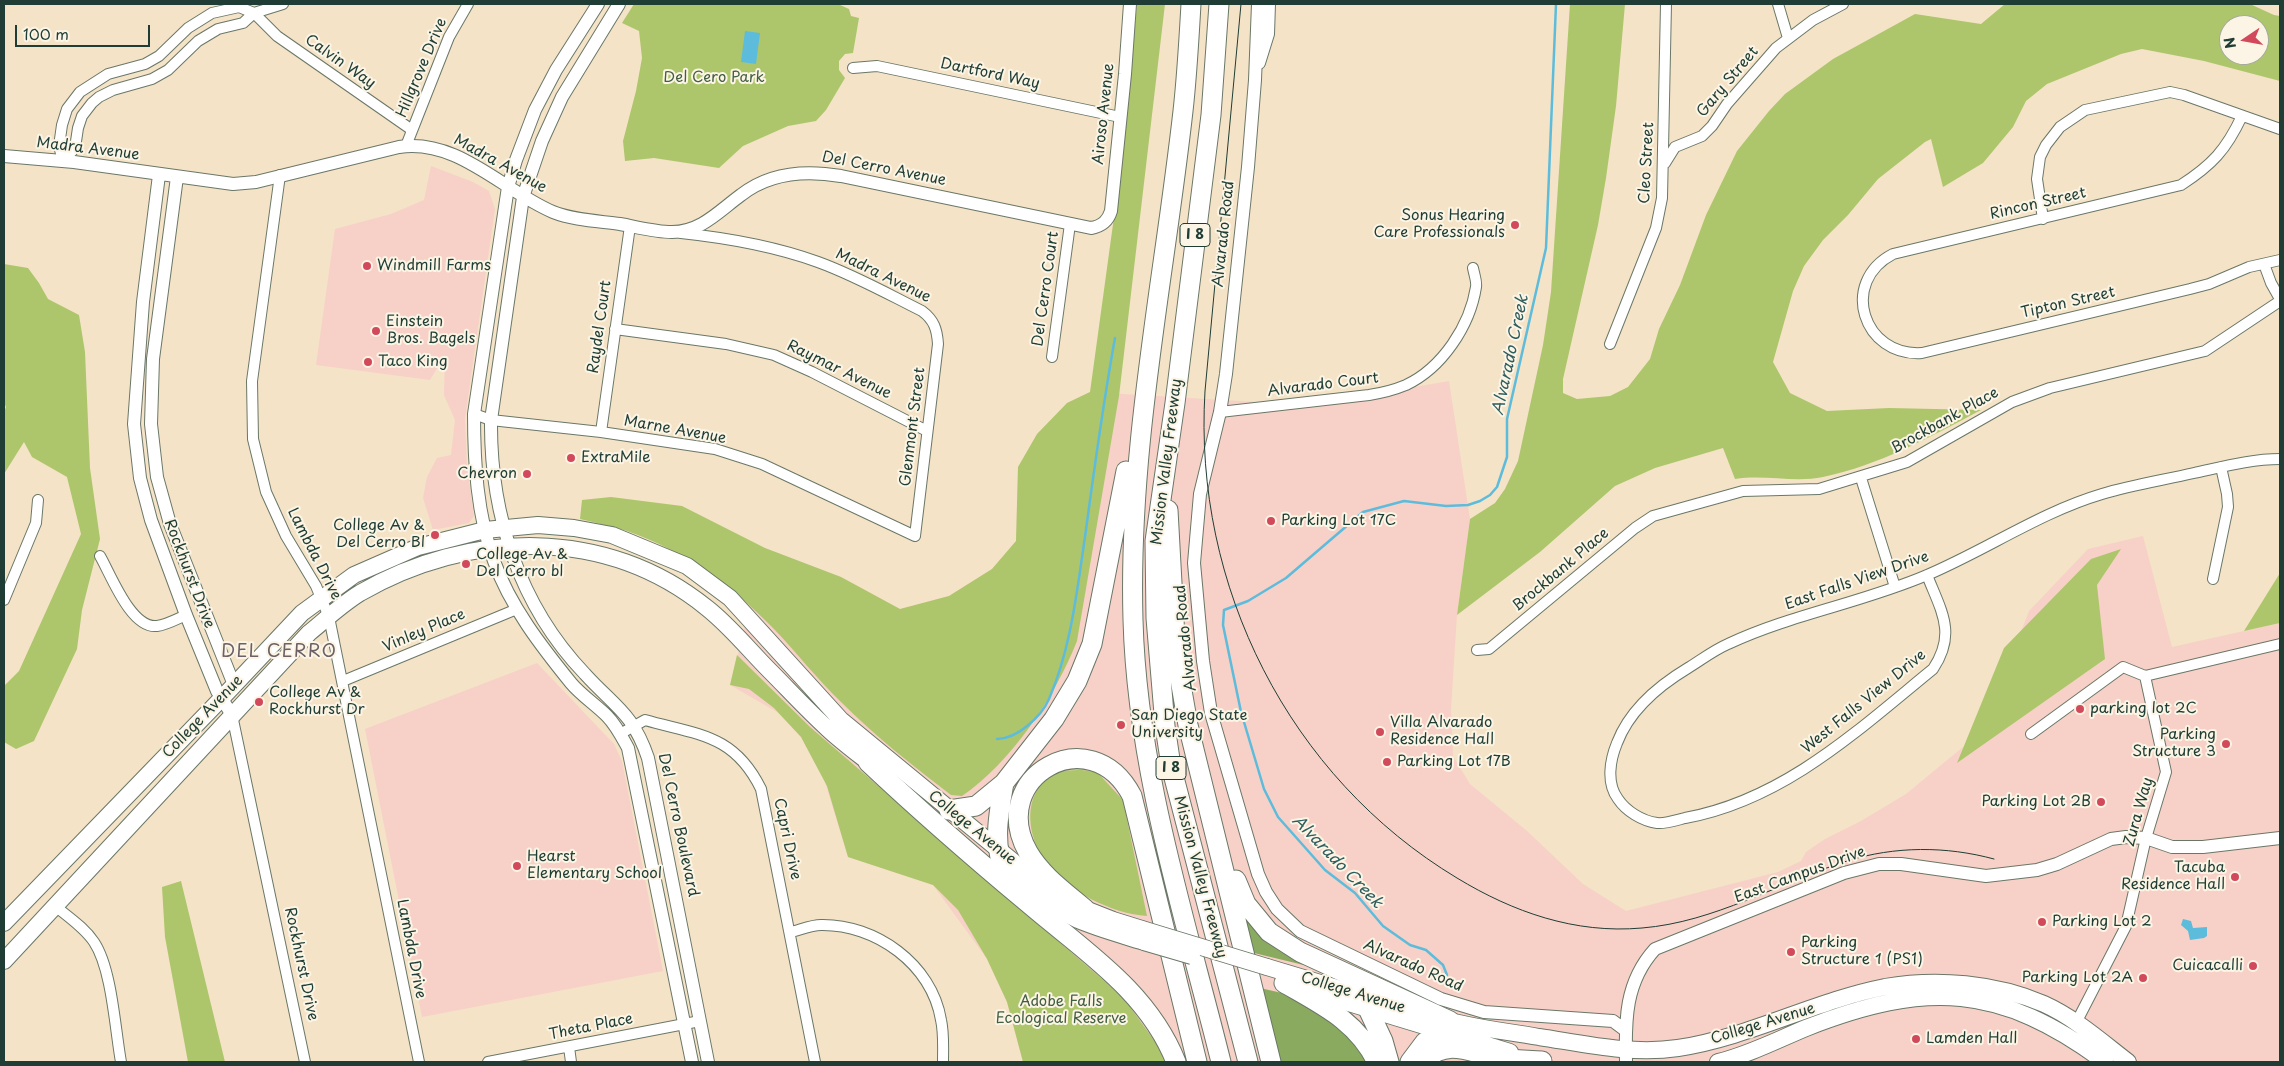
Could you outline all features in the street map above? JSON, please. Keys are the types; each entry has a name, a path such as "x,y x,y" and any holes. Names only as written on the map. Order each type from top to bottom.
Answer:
{"highway":[{"name":"Mission Valley Freeway","path":"1191,4 1184,110 1151,349 1134,508 1133,620 1139,698 1150,771 1161,825 1221,1062"},
{"name":"Mission Valley Freeway","path":"1219,4 1211,115 1175,403 1155,541 1156,618 1165,726 1175,781 1248,1062"},
{"path":"949,810 976,806 1004,783 1054,719 1077,680 1092,644 1151,349"},
{"path":"1166,466 1176,656 1188,725 1271,1062"},
{"path":"1085,909 1035,863 1023,842 1018,820 1019,804 1030,781 1049,766 1068,758 1085,758 1102,763 1122,780 1132,796 1197,1062"},
{"path":"868,762 925,816 1043,917 1103,964 1129,989 1161,1031 1176,1062"},
{"path":"1004,783 997,847 998,858 1005,872"},
{"path":"1205,796 1246,904 1269,932 1300,952 1448,1027"},
{"path":"1273,976 1332,1011 1354,1029 1366,1042 1377,1062"},
{"path":"1366,1003 1389,1062"},
{"path":"1410,1062 1425,1042 1448,1027"},
{"path":"1422,1062 1435,1052 1450,1048 1462,1048 1498,1058 1544,1062"}],"main road":[{"name":"College Avenue","path":"4,923 302,613 322,598 354,575 399,554 432,542 504,527 546,525 612,535 687,566 730,598 841,720 1038,882 1085,909 1143,935 1273,976 1448,1027 1544,1062"},
{"name":"College Avenue","path":"4,961 232,715 310,633 329,617 359,594 410,569 452,554 510,547 567,548 602,555 636,565 673,584 708,609 828,729 1038,898 1077,919 1104,930 1143,935"},
{"name":"College Avenue","path":"1273,976 1366,1003"},
{"name":"College Avenue","path":"1448,1027 1607,1048 1626,1056 1692,1045 1760,1027 1847,997 1883,988 1908,984 1945,983 1985,987 2016,994 2046,1005 2076,1023 2128,1062"},
{"name":"College Avenue","path":"1718,1062 1859,1009 1894,1000 1931,996 1963,997 2010,1009 2032,1017 2105,1062"},
{"path":"2032,1017 2070,1027 2076,1023"}],"street":[{"path":"63,161 75,148 82,116 92,103 113,90 152,79 168,70 198,41 218,29 243,23 254,13 283,4"},
{"name":"Hillgrove Drive","path":"406,146 449,37 468,4"},
{"path":"598,4 556,70 539,103 519,151 508,187 474,414 474,448 489,549 517,609 537,640 573,685 608,718 620,734 632,762 692,1062"},
{"name":"Del Cerro Boulevard","path":"619,4 562,97 542,141 523,197 491,420 494,487 510,547 531,601 550,631 584,674 620,707 634,725 648,758 708,1062"},
{"name":"Airoso Avenue","path":"1102,225 1109,217 1111,211 1130,4"},
{"name":"Alvarado Road","path":"1258,4 1255,80 1245,196 1226,374 1220,412 1200,494 1194,563 1203,662 1211,713 1258,874 1271,901 1288,921 1309,937 1441,999 1484,1012 1613,1021 1625,1030"},
{"name":"Alvarado Road","path":"1255,80 1268,34 1269,4"},
{"name":"Cleo Street","path":"1610,344 1656,228 1662,198 1666,4"},
{"path":"1778,4 1788,38"},
{"name":"Gary Street","path":"1664,172 1666,161 1675,147 1702,136 1776,48 1824,14 1843,4"},
{"path":"63,161 59,146 62,125 67,109 80,92 108,74 145,64 159,56 188,28 212,14 238,7 254,13"},
{"name":"Calvin Way","path":"254,13 278,36 412,130"},
{"name":"Dartford Way","path":"853,68 876,66 1120,117"},
{"path":"2043,219 2037,178 2040,157 2046,145 2060,127 2085,110 2170,92 2184,95 2280,129"},
{"name":"Rincon Street","path":"1869,326 1863,305 1864,290 1874,268 1888,256 1900,251 2043,219 2181,185 2203,171 2222,153 2242,116"},
{"name":"Madra Avenue","path":"4,156 63,161 233,184 256,182 406,146 442,150 470,163 523,197 555,213 630,226 737,240 777,249 811,259 846,273 922,311 934,323"},
{"name":"Del Cerro Avenue","path":"672,232 698,226 717,215 751,188 774,178 798,172 841,176 1086,228 1102,225"},
{"name":"Rockhurst Drive","path":"159,175 143,302 134,424 140,478 151,520 186,615 221,699 232,715 305,1062"},
{"name":"Lambda Drive","path":"280,175 252,381 253,439 266,492 286,536 322,598 329,617 419,1062"},
{"name":"Rockhurst Drive","path":"176,177 153,359 151,424 157,477 170,524 234,685"},
{"name":"Del Cerro Court","path":"1052,357 1070,224"},
{"name":"Raydel Court","path":"600,432 630,226"},
{"name":"Tipton Street","path":"1869,326 1876,336 1889,347 1905,353 1922,353 2190,290 2250,267 2280,260"},
{"path":"2264,264 2270,283 2280,300"},
{"name":"Alvarado Court","path":"1220,412 1369,396 1408,384 1424,374 1448,351 1468,318 1476,286 1473,268"},
{"name":"Brockbank Place","path":"1477,650 1489,649 1635,528 1653,516 1743,491 1819,490 1861,478 1907,462 2012,402 2050,388 2205,351 2280,300"},
{"name":"Glenmont Street","path":"915,536 938,344 934,323"},
{"name":"Raymar Avenue","path":"615,329 726,344 774,355 812,372 927,431"},
{"name":"Marne Avenue","path":"474,414 491,420 600,432 715,449 762,464 915,536"},
{"name":"East Falls View Drive","path":"1617,798 1612,784 1610,769 1619,737 1639,705 1669,680 1734,641 1776,624 1895,587 1927,575 2052,514 2101,494 2221,467 2280,459"},
{"path":"2213,579 2228,507 2221,467"},
{"path":"1861,478 1895,587"},
{"path":"4,600 36,523 38,500"},
{"path":"100,556 132,616 146,625 156,626 186,615"},
{"name":"West Falls View Drive","path":"1617,798 1634,815 1657,823 1698,816 1733,805 1780,784 1832,750 1933,669 1943,654 1946,626 1927,575"},
{"name":"Vinley Place","path":"342,680 517,609"},
{"path":"2031,734 2123,667 2145,676 2280,644"},
{"name":"Zura Way","path":"2076,1023 2126,926 2146,838 2166,772 2145,676"},
{"name":"Capri Drive","path":"620,734 645,720 710,738 730,748 752,771 761,790 791,932 815,1062"},
{"name":"East Campus Drive","path":"1625,1030 1636,974 1655,949 1844,873 1879,864 1901,864 1986,876 2017,874 2057,864 2111,839 2126,837 2146,838 2172,848 2203,847 2280,838"},
{"path":"54,905 83,929 94,943 105,965 121,1062"},
{"path":"791,932 818,924 861,930 880,939 906,956 927,983 937,1004 941,1020 943,1062"},
{"name":"Theta Place","path":"488,1062 700,1021"},
{"path":"1625,1030 1626,1056"},
{"path":"569,1047 571,1062"}],"shaded area":[{"path":"431,166 473,182 489,191 495,209 465,419 467,467 474,516 469,523 433,530 423,498 427,477 437,458 451,455 455,420 444,395 445,355 430,380 316,365 335,229 391,214 424,200"},
{"name":"San Diego State University","path":"1449,381 1470,519 1457,615 1451,710 1453,756 1470,784 1527,831 1583,884 1626,911 1778,872 1801,861 1806,852 1825,839 1861,821 1906,794 1969,742 1997,693 2029,611 2088,549 2143,536 2172,647 2280,623 2280,1062 1023,1062 1007,1002 987,959 933,885 848,857 825,782 801,737 777,712 730,685 765,548 841,577 900,609 949,596 992,569 1016,541 1018,467 1067,403 1090,392 1290,404 1369,395"},
{"name":"Hearst Elementary School","path":"537,663 614,744 622,761 663,971 422,1017 365,729"}],"green space":[{"name":"Del Cero Park","path":"634,4 838,4 849,9 851,16 859,18 853,53 845,54 839,61 839,70 845,78 826,110 816,121 788,126 743,146 719,168 654,158 625,161 623,141 636,91 642,58 639,31 622,23"},
{"path":"1137,4 1165,4 1119,396 1077,641 1068,662 1044,705 1014,747 980,782 962,796 951,795 894,750 854,715 774,629 724,584 688,559 648,539 621,529 580,519 582,500 611,497 682,506 765,548 841,577 900,609 949,596 992,569 1016,541 1018,467 1037,434 1067,403 1090,392 1124,144"},
{"path":"1570,4 1625,4 1616,106 1606,178 1598,225 1563,379 1563,393 1577,399 1610,396 1628,387 1650,359 1659,329 1680,285 1706,215 1737,151 1769,111 1785,94 1833,59 1915,14 1981,24 2005,4 2250,4 2280,16 2280,81 2219,65 2269,65 2269,15 2219,15 2219,65 2142,49 2121,54 2047,84 2026,101 2013,127 1983,163 1943,187 1931,139 1878,179 1848,215 1823,240 1804,266 1793,291 1773,362 1790,393 1827,411 1889,408 1981,410 1885,458 1844,472 1812,479 1757,477 1735,479 1723,448 1655,468 1615,486 1540,552 1457,615 1470,519 1495,503 1505,489 1518,461 1543,345 1551,292"},
{"path":"4,264 28,268 48,299 79,315 85,352 90,468 100,539 82,610 77,649 34,741 16,749 4,742 4,686 19,671 81,534 67,477 32,457 24,442 4,474 4,412 6,407 4,403"},
{"path":"2121,549 2097,585 2105,659 1957,763 2004,648 2091,559"},
{"path":"2280,573 2280,623 2244,631"},
{"name":"Adobe Falls Ecological Reserve","path":"737,655 810,727 1123,997 1161,1050 1166,1062 1023,1062 1007,1002 987,959 958,910 933,885 848,857 827,786 801,737 774,708 749,689 730,685"},
{"path":"1082,770 1097,772 1123,800 1147,916 1119,911 1090,899 1064,882 1045,861 1038,849 1033,836 1031,810 1034,797 1040,786 1050,777 1063,771"},
{"path":"181,881 225,1062 188,1062 165,937 162,887"},
{"path":"1242,912 1316,968 1254,953"},
{"path":"1260,988 1282,993 1316,1009 1360,1045 1367,1062 1277,1062"}],"water":[{"path":"745,31 760,33 756,64 741,62"},
{"path":"2183,919 2191,921 2193,928 2207,927 2207,936 2190,940 2188,931 2181,925"}],"waterway":[{"name":"Alvarado Creek","path":"1447,975 1443,965 1426,950 1410,945 1383,926 1355,893 1325,870 1278,817 1264,789 1241,712 1223,625 1224,610 1248,601 1286,578 1363,512 1404,501 1446,506 1468,505 1490,495 1497,487 1507,457 1507,419 1546,248 1556,4"},
{"path":"997,739 1005,738 1020,731 1040,713 1049,699 1063,660 1076,598 1115,338"}],"tram line":[{"path":"1241,4 1205,391 1205,464 1216,535 1235,604 1264,670 1300,731 1345,787 1397,836 1457,878 1478,890 1500,901 1545,918 1593,928 1642,928 1695,918 1721,910 1821,870 1865,856 1920,849 1958,852 1994,859"}],"place":[{"name":"Sonus Hearing Care Professionals","path":"1515,225"},
{"name":"Windmill Farms","path":"367,266"},
{"name":"Einstein Bros. Bagels","path":"376,331"},
{"name":"Taco King","path":"368,362"},
{"name":"ExtraMile","path":"571,458"},
{"name":"Chevron","path":"527,474"},
{"name":"Parking Lot 17C","path":"1271,521"},
{"name":"College Av & Del Cerro Bl","path":"435,535"},
{"name":"College Av & Del Cerro bl","path":"466,564"},
{"name":"College Av & Rockhurst Dr","path":"259,702"},
{"name":"parking lot 2C","path":"2080,709"},
{"name":"San Diego State University","path":"1121,725"},
{"name":"Villa Alvarado Residence Hall","path":"1380,732"},
{"name":"Parking Structure 3","path":"2226,744"},
{"name":"Parking Lot 17B","path":"1387,762"},
{"name":"Parking Lot 2B","path":"2101,802"},
{"name":"Hearst Elementary School","path":"517,866"},
{"name":"Tacuba Residence Hall","path":"2235,877"},
{"name":"Parking Lot 2","path":"2042,922"},
{"name":"Parking Structure 1 (PS1)","path":"1791,952"},
{"name":"Cuicacalli","path":"2253,966"},
{"name":"Parking Lot 2A","path":"2143,978"},
{"name":"Lamden Hall","path":"1916,1039"}],"district":[{"name":"DEL CERRO","path":"279,652"}]}
